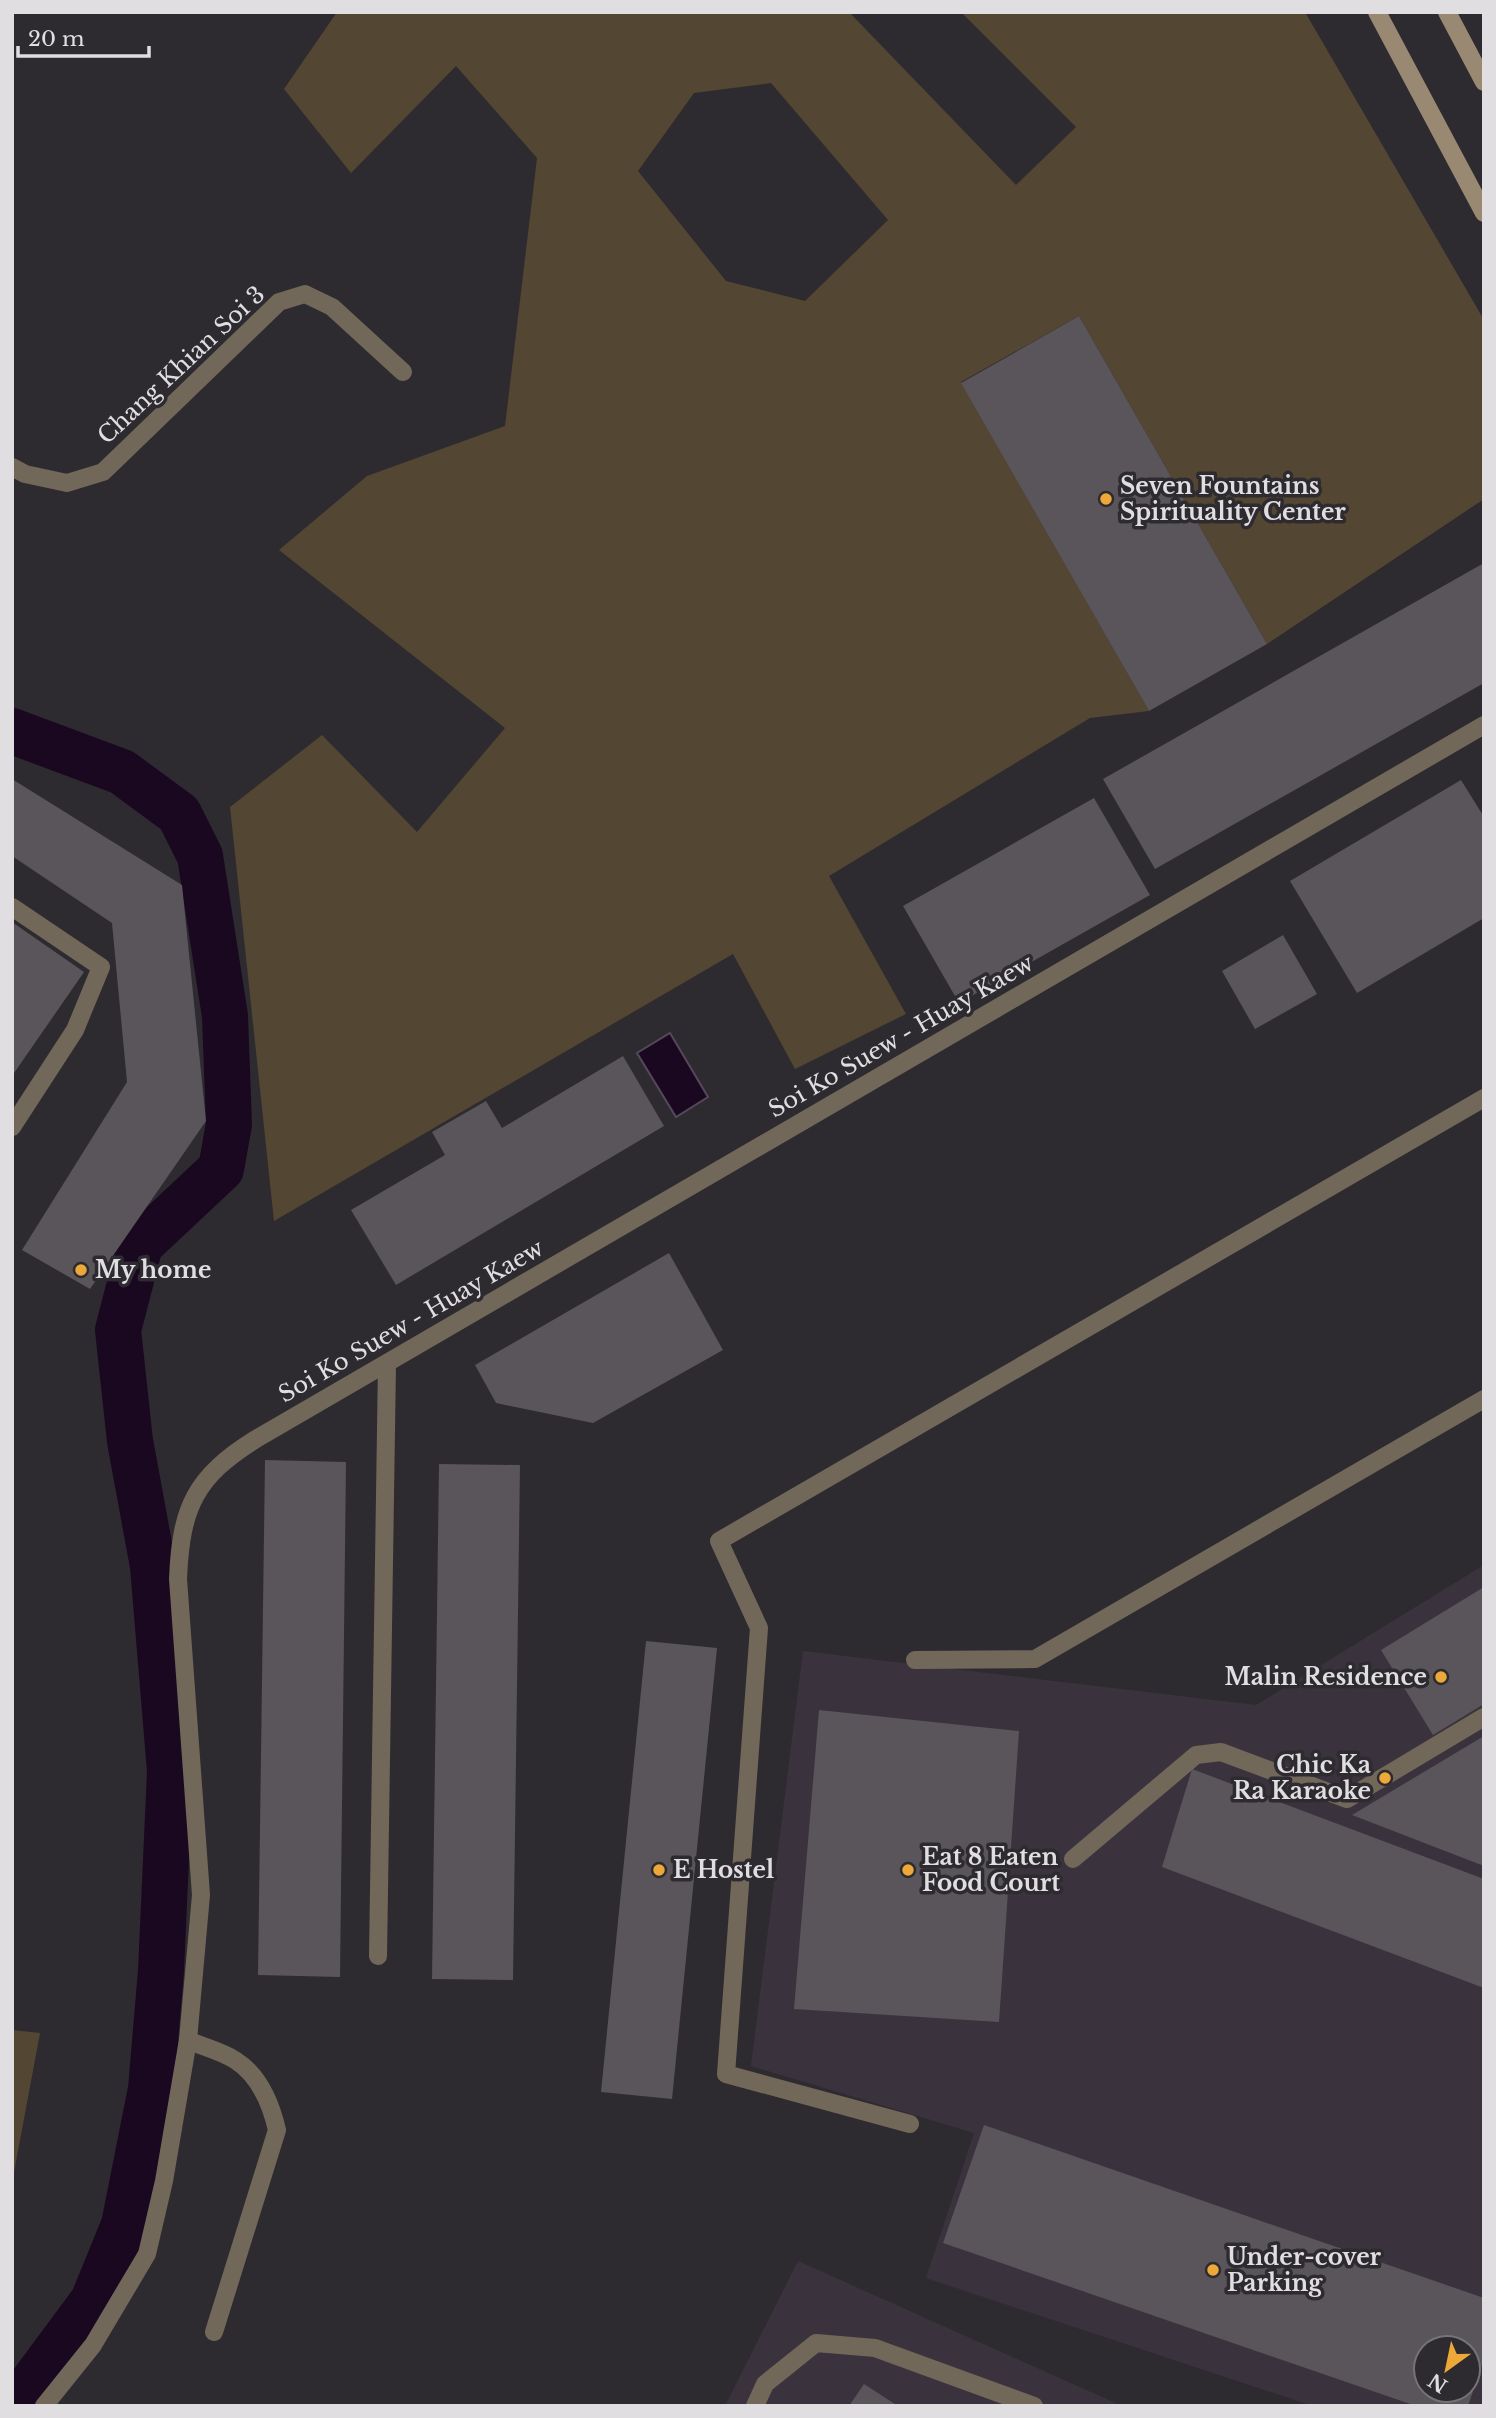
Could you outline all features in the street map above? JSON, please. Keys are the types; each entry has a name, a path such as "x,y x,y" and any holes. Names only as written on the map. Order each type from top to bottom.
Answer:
{"main road":[{"path":"1377,12 1484,213"},
{"path":"1447,12 1484,82"}],"street":[{"name":"Chang Khian Soi 3","path":"12,467 25,474 67,483 103,472 279,302 305,294 332,307 403,372"},
{"name":"Soi Ko Suew - Huay Kaew","path":"44,2406 93,2345 147,2254 164,2182 188,2040 201,1895 178,1579 179,1545 188,1512 204,1480 226,1458 1484,725"},
{"path":"12,907 101,967 75,1030 12,1127"},
{"path":"910,2124 726,2074 759,1628 719,1541 1484,1098"},
{"path":"378,1956 387,1364"},
{"path":"915,1660 1035,1659 1484,1399"},
{"path":"1073,1859 1196,1755 1221,1752 1347,1799 1484,1717"},
{"path":"188,2040 235,2060 253,2078 271,2105 277,2130 214,2332"},
{"path":"755,2406 765,2384 816,2343 875,2348 1034,2406"}],"shaded area":[{"path":"337,12 849,12 1016,185 1076,127 961,12 1305,12 1484,320 1484,499 1267,644 1079,316 961,382 1149,711 1090,718 829,876 906,1014 795,1069 733,954 274,1221 230,807 322,735 417,832 505,728 279,550 367,476 505,426 537,158 456,66 351,173 284,89","holes":["771,83 888,220 805,301 726,281 638,171 694,93"]},
{"path":"670,1033 708,1097 676,1117 637,1053"},
{"path":"1484,1565 1484,2406 1313,2406 926,2278 974,2133 751,2066 803,1651 1256,1705"},
{"path":"12,2030 40,2033 12,2183"},
{"path":"798,2261 1122,2406 725,2406"}],"building":[{"name":"Seven Fountains Spirituality Center","path":"1079,316 1267,644 1149,711 961,383"},
{"path":"1484,563 1484,683 1155,869 1103,779"},
{"path":"12,779 182,885 206,1121 90,1289 22,1250 127,1082 112,923 12,856"},
{"path":"1461,780 1484,817 1484,918 1357,993 1290,881"},
{"path":"1094,798 1150,895 959,1003 903,906"},
{"path":"12,922 84,972 12,1076"},
{"path":"1283,935 1317,994 1255,1029 1222,971"},
{"path":"623,1056 664,1126 396,1285 351,1210 445,1155 432,1132 486,1101 502,1128"},
{"path":"669,1253 723,1350 593,1423 496,1403 475,1365"},
{"path":"265,1460 346,1462 340,1977 258,1975"},
{"path":"439,1464 520,1465 513,1980 432,1979"},
{"name":"Malin Residence","path":"1484,1587 1484,1704 1433,1735 1381,1650"},
{"name":"E Hostel","path":"646,1641 717,1648 672,2099 601,2092"},
{"name":"Eat 8 Eaten Food Court","path":"819,1710 1019,1731 999,2022 794,2009"},
{"path":"1484,1736 1484,1866 1352,1815 1367,1806"},
{"path":"1192,1769 1484,1879 1484,1988 1162,1867"},
{"name":"Under-cover Parking","path":"984,2125 1484,2298 1482,2365 1482,2334 1412,2334 1412,2404 1469,2404 1468,2406 1416,2406 943,2243"},
{"path":"864,2384 898,2406 849,2406"}],"waterway":[{"path":"12,731 122,772 179,814 200,856 225,1016 229,1124 221,1169 140,1245 118,1330 130,1441 153,1566 170,1771 161,1971 151,2089 124,2225 93,2301 33,2382 12,2404"}],"place":[{"name":"Seven Fountains Spirituality Center","path":"1106,499"},
{"name":"My home","path":"81,1270"},
{"name":"Malin Residence","path":"1441,1677"},
{"name":"Chic Ka Ra Karaoke","path":"1385,1778"},
{"name":"E Hostel","path":"659,1870"},
{"name":"Eat 8 Eaten Food Court","path":"908,1870"},
{"name":"Under-cover Parking","path":"1213,2270"}]}
